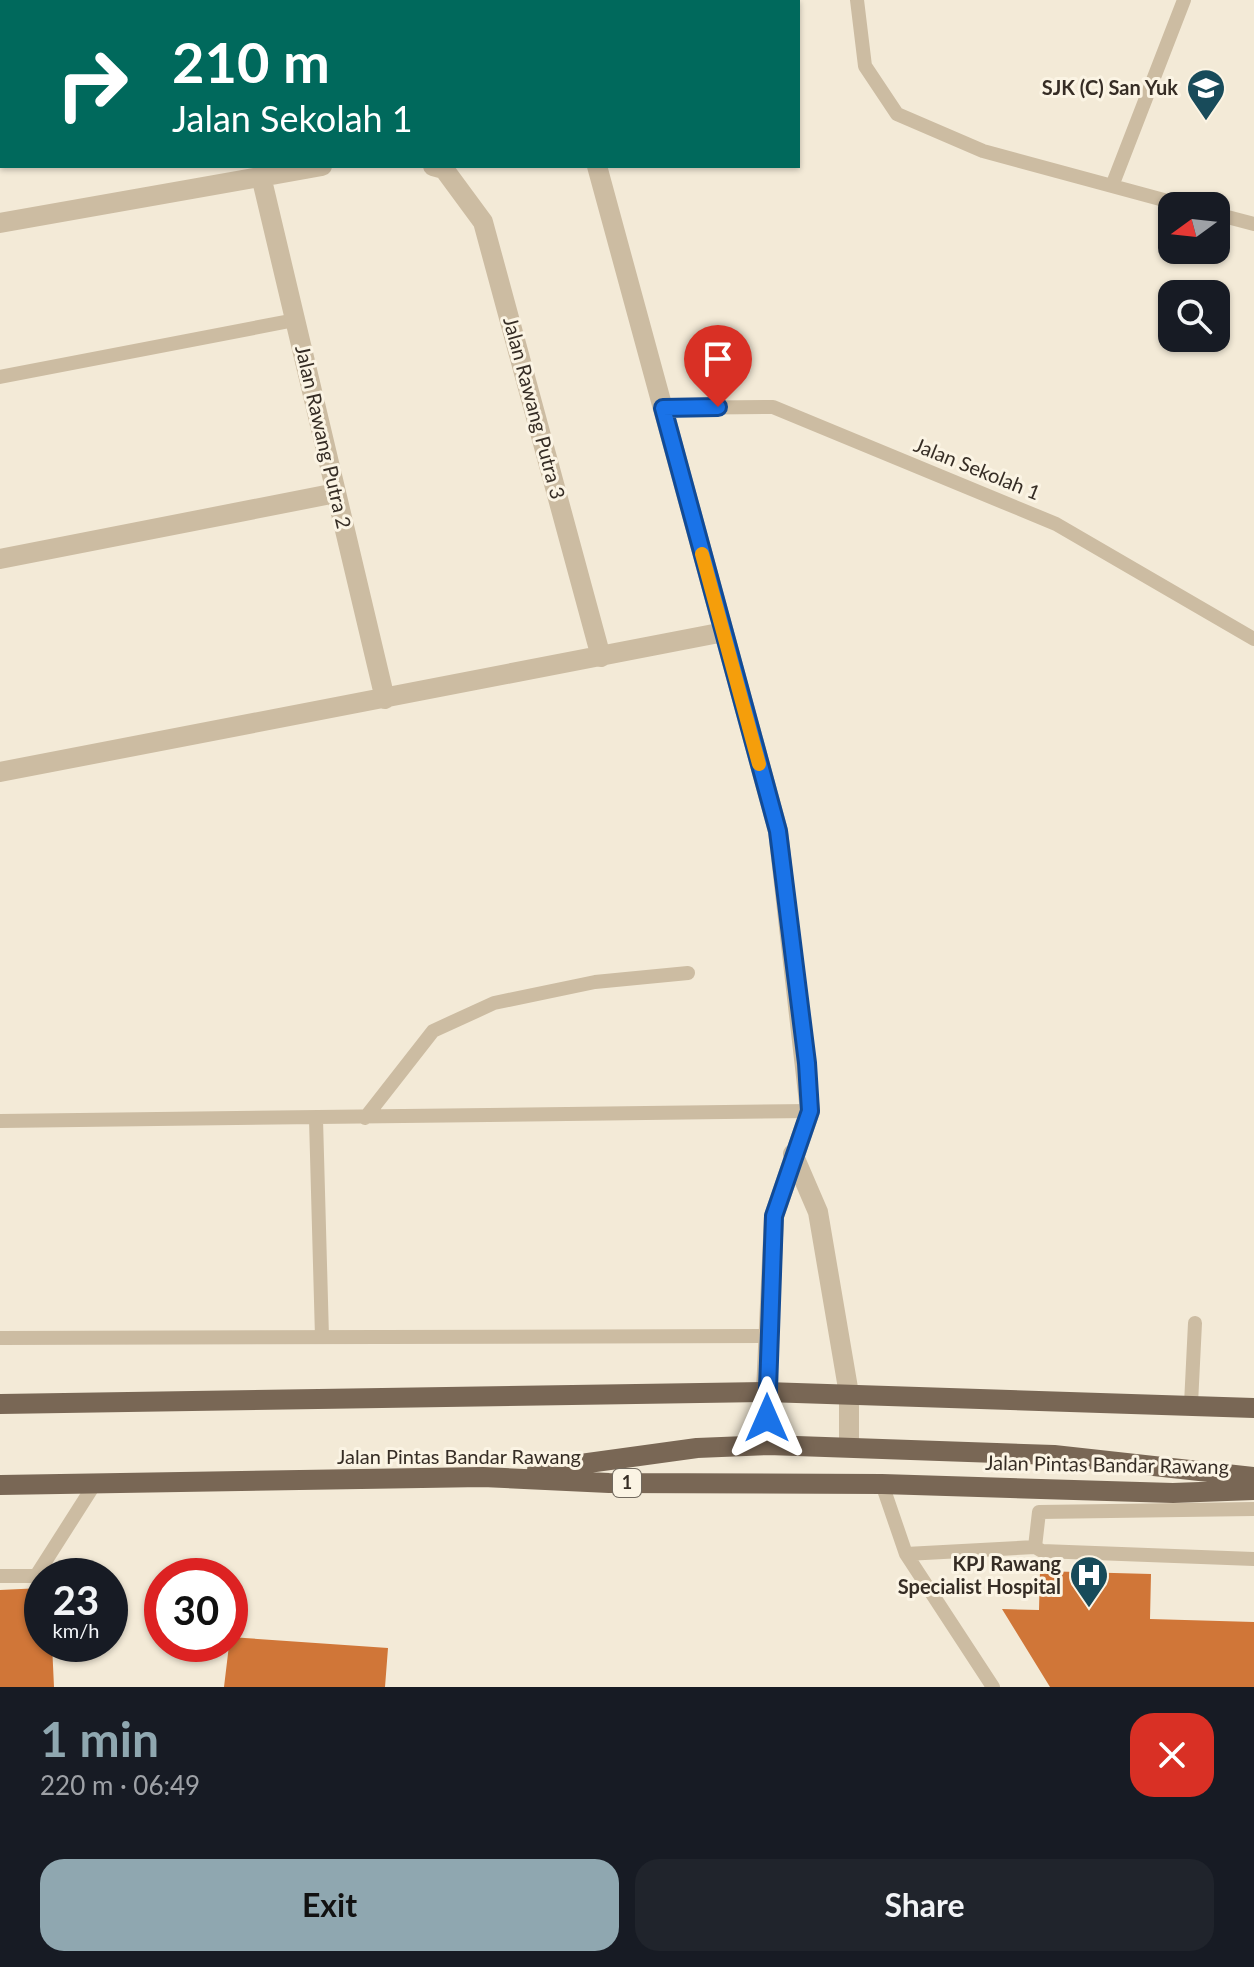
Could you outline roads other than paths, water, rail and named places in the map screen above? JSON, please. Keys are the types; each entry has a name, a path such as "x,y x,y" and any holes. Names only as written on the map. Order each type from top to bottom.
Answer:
{"main road":[{"path":"0,1404 766,1392 1254,1408"},
{"path":"483,1477 697,1448 768,1445 1054,1455 1254,1477"},
{"name":"Jalan Pintas Bandar Rawang","path":"0,1485 483,1477 609,1483 882,1484 1173,1493 1254,1490"}],"street":[{"path":"0,223 310,168"},
{"name":"Jalan Rawang Putra 3","path":"439,168 483,222 601,657"},
{"path":"598,168 778,831 810,1111 774,1216 766,1392 768,1445"},
{"name":"Jalan Rawang Putra 2","path":"261,176 385,699"},
{"path":"0,559 336,493"},
{"path":"0,772 724,632"},
{"path":"793,1154 818,1212 849,1394 849,1446"}],"lane":[{"path":"857,0 865,66 897,114 983,151 1158,198"},
{"path":"1112,186 1184,0"},
{"path":"1230,218 1254,224"},
{"path":"0,377 295,320"},
{"name":"Jalan Sekolah 1","path":"663,408 773,407 1056,524 1254,639"},
{"path":"365,1118 433,1031 494,1003 595,982 688,973"},
{"path":"0,1121 810,1111"},
{"path":"316,1119 322,1337"},
{"path":"1191,1404 1195,1323"},
{"path":"0,1338 770,1336"},
{"path":"882,1484 906,1554 993,1687"},
{"path":"0,1576 36,1576 94,1485"},
{"path":"1035,1547 1039,1512 1254,1509"},
{"path":"906,1554 1035,1547 1042,1551 1254,1559"}],"place":[{"name":"SJK (C) San Yuk","path":"1206,122"},
{"name":"KPJ Rawang Specialist Hospital","path":"1089,1609"}]}
